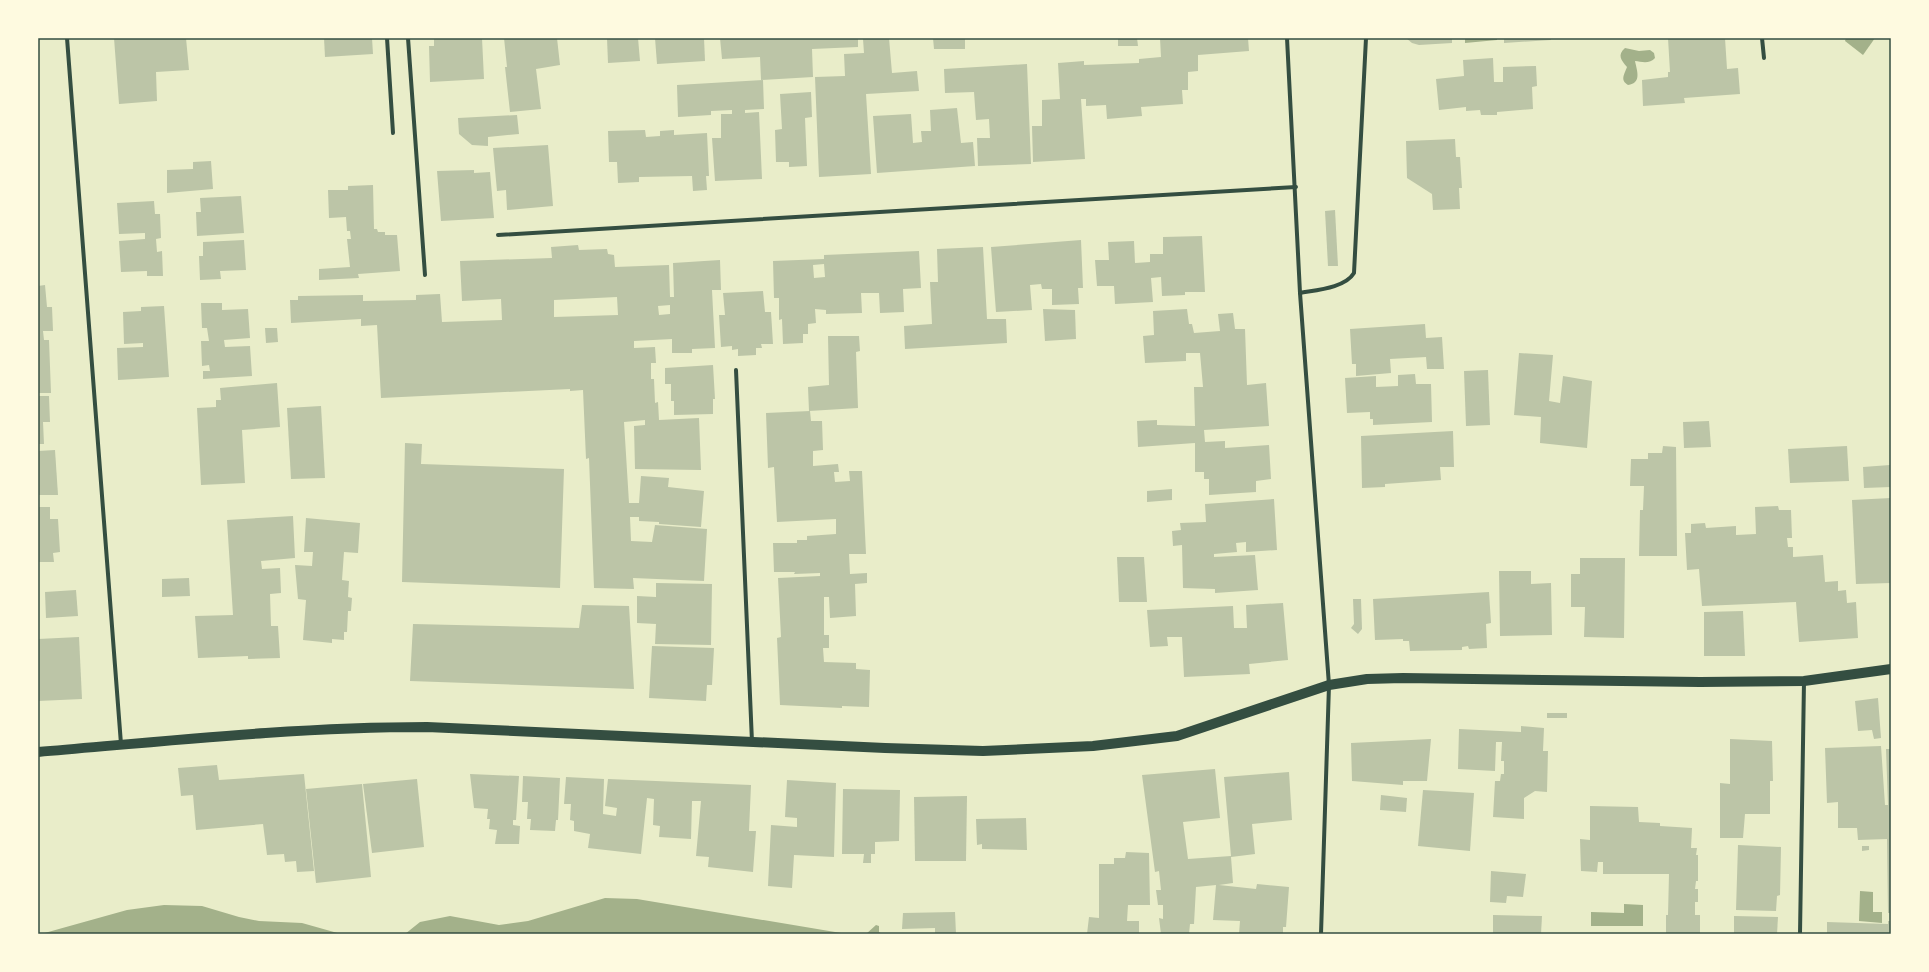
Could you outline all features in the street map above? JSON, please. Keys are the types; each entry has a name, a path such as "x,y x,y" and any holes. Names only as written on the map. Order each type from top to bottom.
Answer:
{"main road":[{"path":"38,752 297,730 362,727 427,727 752,743 983,751 1093,746 1177,736 1329,685 1383,678 1700,682 1804,681 1891,669"}],"street":[{"path":"67,38 121,745"},
{"path":"387,38 393,133"},
{"path":"408,38 425,275"},
{"path":"1287,38 1296,187 1300,293 1329,685 1321,934"},
{"path":"1300,293 1338,284 1350,279 1354,273 1366,38"},
{"path":"1762,38 1764,58"},
{"path":"498,235 1296,187"},
{"path":"736,370 752,743"},
{"path":"1800,934 1804,681"}],"shaded area":[{"path":"1465,38 1497,38 1497,40 1465,43"},
{"path":"1846,38 1875,38 1863,55 1845,41"},
{"path":"1625,48 1639,51 1650,50 1654,53 1655,58 1648,62 1635,61 1638,76 1635,82 1628,85 1623,79 1627,67 1621,58 1621,53"},
{"path":"1860,891 1873,892 1873,912 1882,912 1882,923 1859,921"},
{"path":"605,898 637,899 847,934 405,934 420,922 450,916 499,925 528,921"},
{"path":"1624,904 1643,905 1643,926 1591,926 1591,912 1624,913"},
{"path":"164,905 202,906 239,917 259,921 302,923 341,934 41,934 127,910"},
{"path":"876,925 879,926 879,932 882,934 866,934"}],"building":[{"path":"114,38 186,38 189,70 156,72 157,101 119,104"},
{"path":"324,38 372,38 373,54 325,57"},
{"path":"434,38 482,38 484,79 430,82 429,46 434,46"},
{"path":"504,38 557,38 560,65 536,69 541,109 510,112 505,67 507,67"},
{"path":"607,38 638,38 640,61 608,63"},
{"path":"655,38 704,38 705,61 657,64"},
{"path":"720,38 858,38 858,47 812,49 813,77 761,80 760,57 722,59"},
{"path":"889,38 892,73 917,71 919,91 866,94 871,174 819,177 815,77 845,76 844,54 864,53 863,39"},
{"path":"933,38 965,38 965,49 934,49"},
{"path":"1118,38 1137,38 1138,46 1118,46"},
{"path":"1160,38 1248,38 1249,51 1198,55 1198,71 1188,72 1188,90 1182,90 1183,104 1141,107 1142,116 1107,119 1106,105 1086,106 1086,99 1081,99 1085,159 1033,162 1032,126 1042,126 1042,100 1060,99 1058,63 1084,61 1084,65 1139,63 1139,59 1161,57"},
{"path":"1406,38 1452,38 1452,43 1419,45 1412,43"},
{"path":"1504,38 1551,38 1551,40 1504,43"},
{"path":"1668,38 1725,38 1727,69 1738,68 1740,94 1684,98 1685,103 1643,106 1642,80 1668,77 1668,72 1670,72"},
{"path":"1493,58 1494,82 1503,82 1503,67 1536,66 1537,86 1532,87 1533,109 1497,112 1497,115 1481,115 1480,110 1466,111 1466,107 1439,110 1436,79 1464,76 1463,60"},
{"path":"1027,64 1031,164 978,166 977,138 990,138 989,119 976,120 974,92 945,93 944,69"},
{"path":"763,80 764,109 745,110 745,113 759,112 762,179 715,181 712,138 721,138 721,114 732,114 732,110 711,111 711,115 678,117 677,85"},
{"path":"811,92 812,117 805,118 807,166 789,167 789,162 776,162 775,130 782,129 780,94"},
{"path":"957,108 961,143 973,142 975,166 877,173 873,116 911,114 913,143 922,142 921,131 931,131 930,110"},
{"path":"517,115 519,134 488,137 488,146 472,145 459,134 458,118"},
{"path":"645,130 646,137 660,136 660,131 674,130 674,135 707,133 709,176 706,176 707,190 693,191 692,176 639,177 639,182 618,183 617,162 609,162 608,131"},
{"path":"1455,139 1456,157 1460,157 1462,188 1459,188 1460,209 1433,210 1432,194 1407,178 1406,141"},
{"path":"548,145 553,206 507,210 506,190 497,191 493,148"},
{"path":"211,161 213,189 167,193 167,170 193,169 193,162"},
{"path":"474,170 474,173 490,172 494,218 441,221 437,171"},
{"path":"373,185 374,229 377,229 378,232 385,232 385,235 397,235 400,271 358,274 359,278 319,280 319,269 350,267 347,239 351,239 350,231 347,231 346,217 329,218 328,190 348,190 348,186"},
{"path":"241,196 244,233 197,236 196,212 201,212 200,198"},
{"path":"154,201 155,214 160,214 161,238 156,239 157,252 162,251 163,276 147,276 147,271 121,272 119,241 145,239 145,233 119,234 117,203"},
{"path":"1335,210 1338,266 1328,266 1325,211"},
{"path":"1202,236 1205,292 1185,292 1185,295 1162,296 1161,277 1151,278 1153,302 1115,304 1114,286 1097,286 1095,260 1109,260 1108,242 1134,241 1135,263 1150,262 1150,254 1163,254 1163,237"},
{"path":"244,240 246,270 220,271 221,279 200,280 199,256 203,256 203,242"},
{"path":"1081,240 1083,288 1078,288 1079,304 1052,305 1052,289 1042,289 1041,284 1030,285 1032,310 996,312 991,247"},
{"path":"578,245 579,250 607,249 608,254 614,255 615,267 669,265 670,297 674,297 673,263 720,260 721,290 712,290 715,348 692,349 692,353 672,353 672,339 634,341 634,348 655,347 656,363 651,363 651,379 654,379 655,403 658,402 659,420 699,418 701,470 635,469 634,426 645,425 645,420 624,422 629,503 639,503 641,476 669,478 668,487 704,491 701,527 659,524 659,522 639,521 639,517 630,517 631,541 652,542 655,525 707,529 704,581 633,578 634,589 594,588 589,458 586,459 583,390 570,391 570,389 381,398 377,325 361,326 361,319 291,323 290,300 298,300 298,296 363,295 363,301 416,300 416,295 440,294 442,322 502,320 501,299 462,301 460,261 552,258 551,247","holes":["617,297 618,315 554,317 554,300","670,305 670,314 659,315 658,306"]},
{"path":"983,247 987,319 1006,319 1007,343 905,349 904,326 932,324 930,282 938,282 937,249"},
{"path":"919,251 921,288 903,289 904,312 880,313 879,293 861,293 862,313 826,314 826,310 815,309 816,323 808,324 808,334 803,334 803,343 783,344 782,319 779,320 779,298 774,298 773,261 824,259 824,255","holes":["824,264 825,277 814,278 813,265"]},
{"path":"45,285 47,307 52,307 53,331 43,331 44,340 49,340 51,393 38,393 38,286"},
{"path":"763,291 765,312 771,312 773,344 761,344 762,348 756,348 756,355 738,356 738,349 732,350 732,346 721,347 719,315 725,315 723,293"},
{"path":"201,303 222,303 222,310 248,309 250,338 224,340 225,347 250,346 252,376 203,379 203,371 210,371 209,365 202,366 201,341 209,341 207,328 202,328"},
{"path":"164,306 169,377 118,380 117,348 143,347 143,343 124,344 123,312 141,311 141,307"},
{"path":"1043,309 1075,310 1076,339 1045,341"},
{"path":"1187,309 1189,324 1192,324 1194,333 1220,331 1218,314 1233,313 1235,329 1245,329 1247,385 1266,383 1269,426 1204,430 1205,442 1225,441 1225,448 1269,445 1271,479 1256,481 1256,492 1209,495 1209,479 1204,479 1204,472 1195,472 1195,443 1138,447 1137,421 1157,420 1157,425 1195,426 1194,387 1203,387 1200,353 1186,353 1186,361 1145,363 1143,336 1154,335 1153,311"},
{"path":"1425,324 1426,338 1442,337 1444,369 1427,369 1426,357 1390,359 1391,373 1356,376 1356,364 1352,364 1350,329"},
{"path":"265,328 277,328 278,342 266,343"},
{"path":"828,336 859,336 860,351 856,352 858,408 809,411 808,387 829,385"},
{"path":"1519,353 1553,355 1549,401 1560,403 1563,376 1592,381 1587,448 1540,443 1541,417 1514,415"},
{"path":"713,365 715,399 713,399 713,414 674,415 674,401 671,401 671,384 665,384 665,368"},
{"path":"1488,370 1490,425 1466,426 1464,371"},
{"path":"1415,374 1416,384 1431,384 1432,422 1373,425 1373,419 1370,419 1370,412 1347,413 1345,378 1376,376 1376,387 1398,386 1398,375"},
{"path":"277,383 280,427 242,430 245,483 201,485 197,408 216,407 216,400 221,400 220,388"},
{"path":"38,396 49,396 50,422 43,422 44,444 38,444"},
{"path":"321,406 325,478 291,479 287,408"},
{"path":"810,411 811,421 822,421 823,450 813,451 813,466 838,464 839,472 834,472 835,482 850,481 849,471 862,471 866,554 849,554 850,574 867,573 867,583 855,584 856,616 830,618 829,597 824,597 824,635 829,635 829,648 823,648 824,662 856,663 856,669 870,670 869,707 842,706 842,708 780,705 777,638 781,637 778,578 820,576 820,573 794,574 795,572 774,572 773,543 797,543 797,540 807,540 807,536 836,534 836,519 777,522 774,467 768,468 766,413"},
{"path":"1709,421 1711,447 1684,448 1683,422"},
{"path":"1453,431 1454,467 1440,467 1441,480 1385,484 1385,487 1362,488 1361,436"},
{"path":"405,443 422,444 421,464 564,469 560,588 402,582"},
{"path":"1663,446 1676,447 1677,556 1639,556 1640,510 1643,510 1644,486 1630,486 1631,459 1648,459 1648,453 1662,453"},
{"path":"1847,446 1849,481 1790,483 1788,449"},
{"path":"55,450 58,495 38,495 38,451"},
{"path":"1890,465 1891,487 1864,488 1863,467"},
{"path":"1172,489 1172,500 1147,502 1147,491"},
{"path":"1891,498 1891,583 1856,584 1852,500"},
{"path":"1274,499 1277,550 1246,552 1246,542 1236,543 1237,552 1214,554 1214,557 1255,555 1258,590 1215,593 1215,589 1183,588 1182,545 1173,546 1172,531 1181,530 1180,523 1206,522 1205,504"},
{"path":"1778,506 1779,510 1791,510 1792,538 1787,538 1788,547 1793,547 1793,557 1823,555 1825,582 1838,581 1838,591 1846,590 1847,603 1856,602 1858,638 1799,642 1796,602 1702,606 1699,569 1687,570 1685,533 1691,533 1691,524 1705,523 1706,528 1736,526 1736,535 1756,534 1755,507"},
{"path":"38,507 50,507 50,519 58,519 60,552 53,553 54,562 38,562"},
{"path":"293,516 295,558 261,561 262,569 280,568 281,593 270,594 271,626 278,626 280,658 248,659 248,656 198,658 195,616 233,615 227,520"},
{"path":"306,518 360,523 358,553 344,552 342,580 349,581 348,597 352,598 351,611 348,611 347,632 344,632 344,640 332,639 332,643 303,640 306,600 298,599 295,565 312,566 313,552 304,552"},
{"path":"1117,557 1144,557 1147,602 1119,602"},
{"path":"1580,558 1625,558 1624,638 1584,637 1585,607 1571,607 1571,574 1580,574"},
{"path":"1499,571 1531,571 1531,584 1551,583 1552,635 1500,636"},
{"path":"189,578 190,596 162,597 162,579"},
{"path":"656,583 712,584 711,645 655,644 656,624 637,623 637,596 656,597"},
{"path":"76,590 78,616 46,618 45,592"},
{"path":"1489,592 1491,623 1486,624 1487,648 1469,649 1468,646 1462,647 1462,650 1410,651 1409,641 1403,641 1403,639 1375,640 1373,599"},
{"path":"1353,599 1361,599 1362,629 1358,634 1351,628 1354,624"},
{"path":"1283,603 1288,660 1249,664 1250,674 1184,677 1182,637 1167,637 1168,646 1150,647 1147,610 1233,606 1234,628 1247,628 1246,605"},
{"path":"582,605 629,606 634,689 410,681 413,624 579,628"},
{"path":"1743,611 1745,656 1704,656 1704,612"},
{"path":"79,637 82,699 38,701 38,639"},
{"path":"652,646 714,648 712,685 707,685 706,701 649,698"},
{"path":"1878,698 1881,738 1874,739 1872,730 1858,731 1855,701"},
{"path":"1547,713 1567,713 1567,718 1547,718"},
{"path":"1521,726 1544,728 1543,751 1548,751 1547,792 1535,791 1524,798 1524,819 1493,817 1495,781 1500,781 1501,774 1504,774 1504,761 1501,761 1502,742 1496,742 1495,771 1458,769 1459,729 1521,732"},
{"path":"1431,739 1427,781 1403,781 1403,785 1352,781 1351,743"},
{"path":"1730,739 1772,741 1773,781 1770,781 1770,814 1745,814 1743,838 1720,838 1720,783 1730,784"},
{"path":"1881,746 1885,805 1888,805 1886,749 1891,749 1891,913 1888,913 1887,839 1858,840 1857,828 1838,828 1838,802 1827,803 1825,748"},
{"path":"217,765 219,780 304,774 314,871 297,872 296,861 285,862 284,854 267,855 263,824 196,830 193,795 181,796 178,768"},
{"path":"1215,769 1220,818 1183,822 1188,859 1231,856 1224,777 1289,772 1292,820 1252,824 1255,854 1231,857 1233,883 1219,885 1256,889 1257,884 1289,887 1286,927 1283,927 1283,934 1239,934 1240,921 1213,920 1216,885 1196,887 1194,924 1190,924 1189,934 1161,934 1159,918 1163,919 1163,905 1158,905 1156,890 1161,890 1159,871 1155,872 1142,775"},
{"path":"470,774 519,776 516,820 513,820 513,825 520,826 519,844 495,844 497,830 489,829 490,819 487,819 488,809 474,808"},
{"path":"523,776 560,778 558,820 556,820 555,831 530,830 531,819 527,819 528,802 522,802"},
{"path":"566,777 604,779 603,814 616,816 617,808 605,806 608,779 751,785 749,831 756,831 753,872 708,867 709,857 696,856 701,801 692,801 691,839 659,837 660,826 653,825 654,799 647,798 641,854 588,848 590,834 574,831 574,821 570,820 571,804 564,804"},
{"path":"417,779 424,847 372,853 363,784"},
{"path":"787,780 836,783 834,857 794,855 792,888 768,886 771,825 797,827 797,818 785,817"},
{"path":"362,784 371,877 316,883 306,789"},
{"path":"843,789 900,790 899,841 875,842 875,854 871,854 871,863 863,863 864,854 842,854"},
{"path":"1423,790 1474,793 1470,851 1418,846"},
{"path":"1381,795 1407,798 1406,812 1380,810"},
{"path":"967,796 966,861 915,861 914,797"},
{"path":"1590,806 1638,807 1639,822 1660,823 1660,826 1692,828 1691,848 1697,848 1696,855 1698,855 1698,881 1696,881 1695,889 1698,889 1698,902 1695,902 1695,915 1700,915 1700,934 1666,934 1669,874 1603,874 1603,862 1598,862 1597,872 1581,871 1580,839 1590,840"},
{"path":"1026,818 1027,850 982,849 982,844 977,845 976,819"},
{"path":"1738,845 1781,847 1780,895 1777,896 1776,911 1736,910"},
{"path":"1862,846 1869,846 1869,850 1862,851"},
{"path":"1126,852 1149,853 1150,905 1128,905 1127,921 1139,921 1139,934 1087,934 1089,917 1099,918 1099,864 1114,864 1114,858 1125,858"},
{"path":"1491,871 1526,874 1523,897 1507,896 1506,903 1490,902"},
{"path":"955,912 956,934 935,934 935,928 902,929 903,913"},
{"path":"1493,915 1542,916 1541,934 1493,934"},
{"path":"1734,916 1778,917 1777,934 1734,934"},
{"path":"1888,921 1891,921 1891,934 1827,934 1827,922 1888,924"}]}
